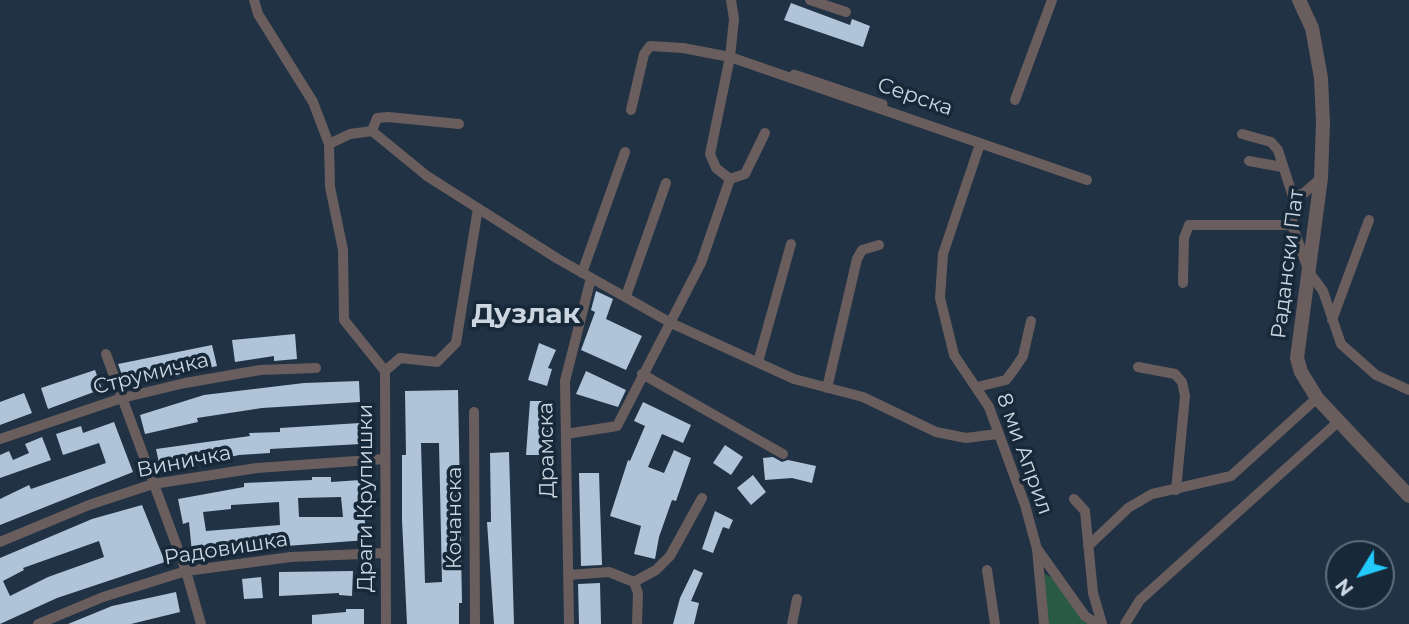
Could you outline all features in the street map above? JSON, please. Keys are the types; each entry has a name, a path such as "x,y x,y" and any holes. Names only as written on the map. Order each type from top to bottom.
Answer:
{"street":[{"path":"254,0 258,15 313,102 329,144 330,187 343,250 344,320 385,371 400,359 437,362 456,343 478,208"},
{"path":"730,179 716,168 710,154 730,57 734,19 731,0"},
{"path":"810,0 846,12"},
{"path":"1015,100 1052,0"},
{"name":"Радански Пат","path":"1299,0 1312,28 1321,78 1321,178 1297,358 1304,379 1317,398 1409,496"},
{"path":"631,110 644,54 650,46 658,44 730,57 1084,179"},
{"name":"Серска","path":"730,57 832,86 1047,161 1083,175 1084,179"},
{"path":"372,131 377,118 388,117 459,124"},
{"path":"329,144 350,134 372,131 427,176 587,275 671,323 794,379 863,397 936,432 966,438 997,434"},
{"path":"565,434 614,429 701,264 730,179 745,173 765,133"},
{"path":"1242,134 1254,135 1271,142 1278,150 1293,197 1292,225 1309,272 1323,291 1341,344 1376,375 1409,390"},
{"name":"8 ми Април","path":"980,144 943,254 940,298 954,355 977,387 994,418 997,434 1025,505 1037,549 1044,624"},
{"name":"Драмска","path":"569,624 565,381 587,275 625,152"},
{"path":"1249,161 1282,167"},
{"path":"1293,197 1304,193 1321,178"},
{"path":"626,296 666,183"},
{"path":"1332,320 1369,220"},
{"path":"1183,283 1184,238 1189,225 1292,225"},
{"path":"758,362 790,244"},
{"path":"827,388 857,259 862,250 879,244"},
{"path":"977,387 1006,380 1011,374 1023,356 1031,321"},
{"path":"106,354 186,571 201,624"},
{"path":"1138,367 1175,374 1182,382 1185,396 1177,490"},
{"name":"Струмичка","path":"0,439 122,398 232,374 316,368"},
{"name":"Драги Крупишки","path":"385,371 386,624"},
{"path":"642,374 783,454"},
{"path":"1088,545 1128,508 1153,494 1231,476 1317,398"},
{"name":"Кочанска","path":"474,412 475,624"},
{"path":"1125,624 1140,600 1339,421"},
{"name":"Виничка","path":"0,542 76,510 153,484 257,468 384,459"},
{"path":"634,582 656,570 670,556 702,498"},
{"path":"1074,499 1085,511 1093,593 1099,624"},
{"path":"1037,549 1086,616 1099,624"},
{"name":"Радовишка","path":"38,624 103,597 186,571 290,557 385,553"},
{"path":"988,570 995,624"},
{"path":"569,575 609,572 634,582 638,593 637,624"},
{"path":"792,624 797,599"}],"green space":[{"path":"1045,574 1052,578 1089,624 1048,624 1041,577"}],"building":[{"path":"791,3 850,25 852,19 870,26 863,47 784,20"},
{"path":"596,291 613,299 606,319 642,336 626,370 581,350 595,312 591,310"},
{"path":"295,334 297,359 274,361 274,356 235,362 232,340"},
{"path":"539,343 556,350 548,368 552,369 547,386 528,380"},
{"path":"212,345 217,366 126,386 118,364"},
{"path":"95,370 102,389 48,409 41,388"},
{"path":"586,371 626,390 618,407 576,394"},
{"path":"359,381 360,402 262,408 197,418 198,422 145,434 140,415 204,395 304,383"},
{"path":"458,390 462,603 459,603 459,624 407,624 402,520 402,455 406,455 405,391","holes":["421,443 439,443 442,582 425,583"]},
{"path":"24,393 32,413 0,425 0,402"},
{"path":"530,401 553,401 551,455 526,455"},
{"path":"643,402 691,425 683,443 662,434 648,467 664,473 674,450 691,458 676,501 672,500 659,537 655,559 634,554 641,526 610,516 628,460 630,461 645,426 634,421"},
{"path":"114,422 133,472 0,525 0,499 29,485 31,489 106,463 99,443 63,455 56,434 81,426 83,433"},
{"path":"360,423 361,444 270,449 270,453 239,455 187,467 186,463 160,468 156,449 250,436 249,433 280,432 280,428"},
{"path":"42,437 51,460 0,478 0,455 9,451 13,460 29,453 25,444"},
{"path":"725,445 743,457 731,475 713,463"},
{"path":"509,452 514,624 494,624 487,522 491,522 490,453"},
{"path":"773,457 782,462 788,460 816,466 812,483 792,478 765,480 763,458"},
{"path":"579,473 599,473 602,565 581,566"},
{"path":"753,475 766,492 751,505 737,488"},
{"path":"312,477 331,477 331,482 360,480 367,540 192,553 189,522 183,524 178,499 244,487 244,483 312,480","holes":["341,497 343,517 299,517 298,498","279,502 280,525 206,531 203,512 231,509 231,505"]},
{"path":"142,505 165,562 57,598 0,624 0,558 92,519","holes":["99,541 104,557 48,577 10,596 3,581 24,570 23,568"]},
{"path":"715,511 733,520 729,529 723,527 713,553 702,549"},
{"path":"694,569 703,573 691,601 699,603 694,624 673,624 680,598"},
{"path":"353,571 352,596 339,593 279,596 279,572"},
{"path":"261,577 263,598 244,599 242,579"},
{"path":"600,583 601,624 579,624 578,584"},
{"path":"176,592 180,612 131,624 68,624 112,606"},
{"path":"346,609 364,609 364,624 312,624 312,615 346,612"}],"district":[{"name":"Дузлак","path":"526,315"}]}
